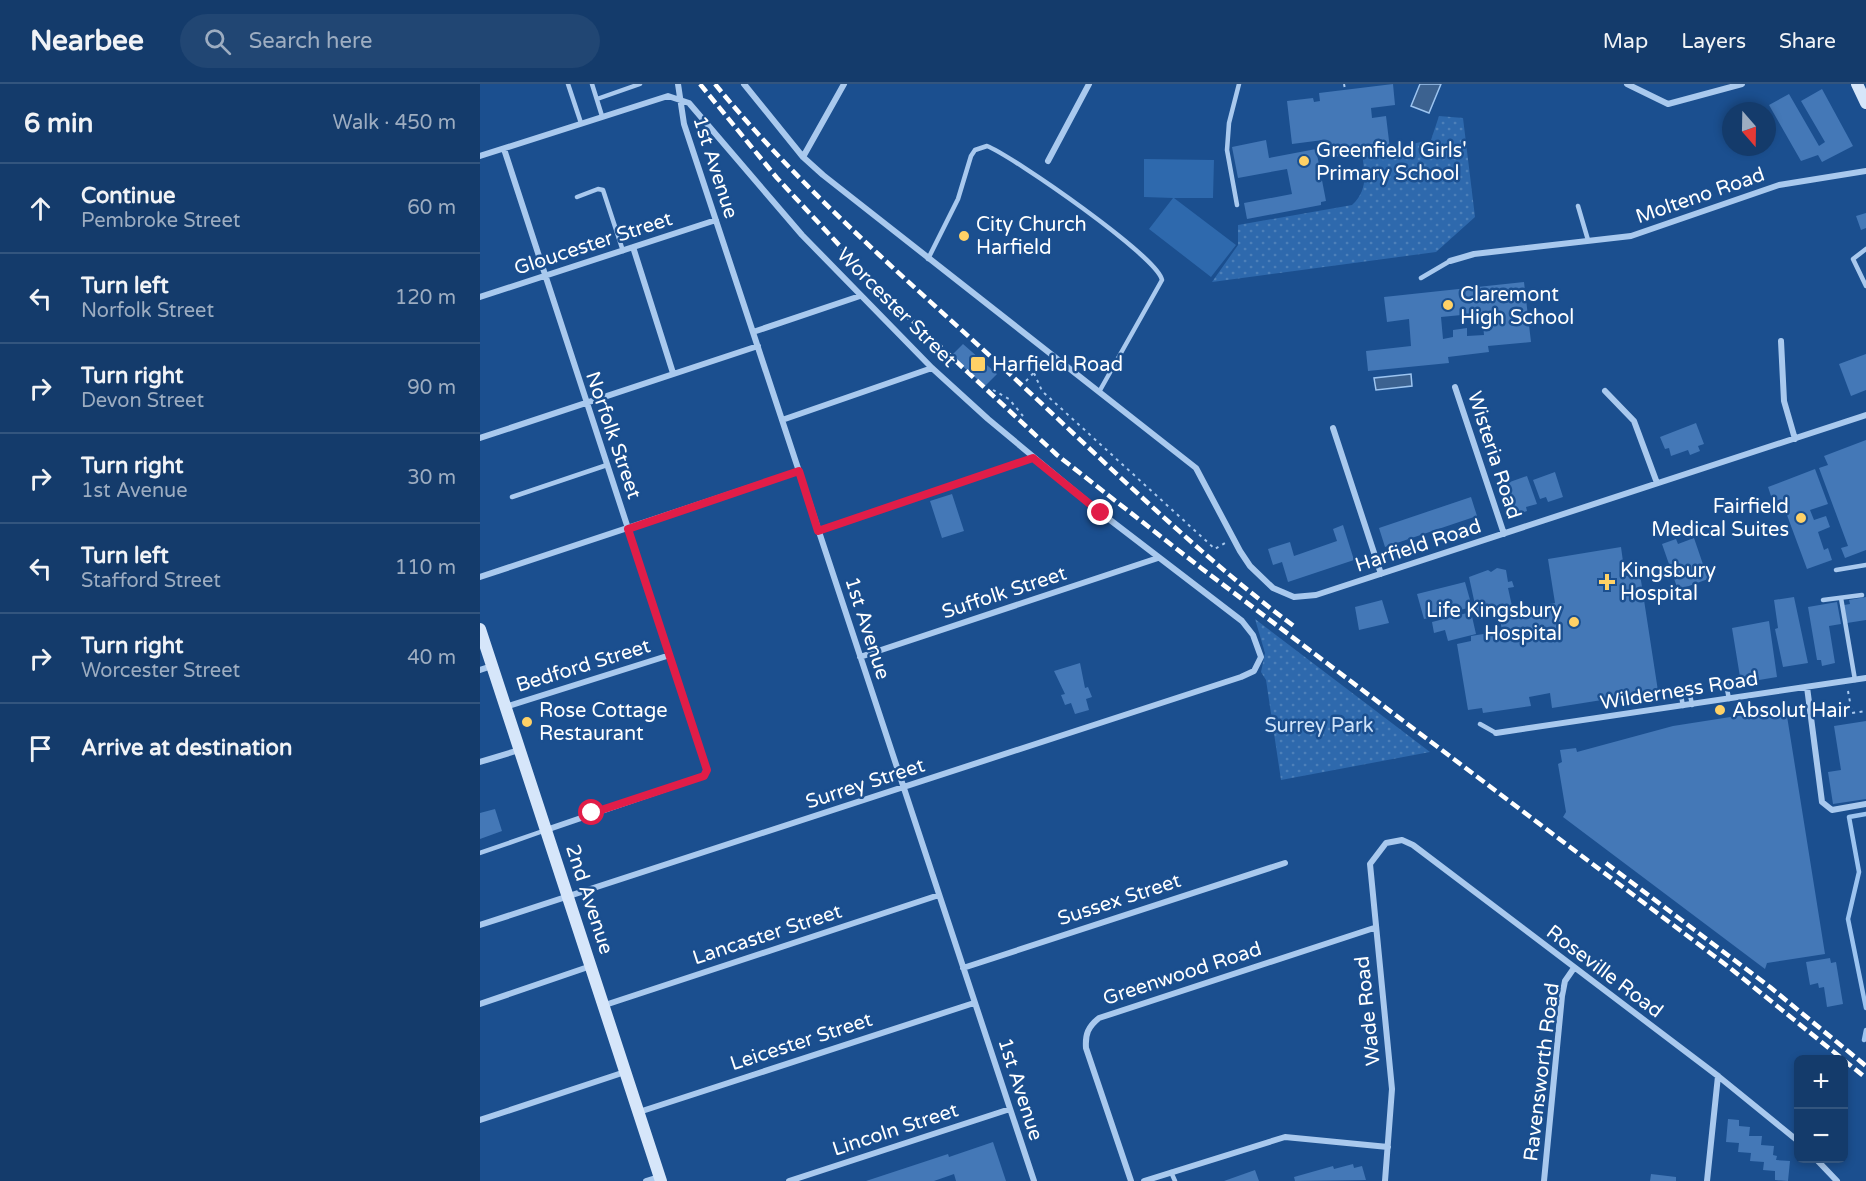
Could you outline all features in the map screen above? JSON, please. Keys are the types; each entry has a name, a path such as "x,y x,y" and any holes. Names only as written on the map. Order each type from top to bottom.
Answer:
{"street":[{"name":"1st Avenue","path":"678,84 684,124 1034,1181"},
{"name":"Harfield Road","path":"744,84 803,157 928,259 1196,468 1250,566 1273,588 1294,597 1306,598 1866,415"},
{"path":"803,157 844,84"},
{"path":"1048,160 1089,84"},
{"path":"1627,84 1668,104 1742,84"},
{"path":"1859,84 1866,92"},
{"path":"1859,84 1866,103"},
{"path":"480,156 668,96 679,98"},
{"name":"Worcester Street","path":"679,98 700,112 802,235 932,368 1033,458 1158,558 1248,626 1261,657 1258,666"},
{"name":"Norfolk Street","path":"504,148 544,277 706,766 704,776 546,830"},
{"name":"Molteno Road","path":"1450,261 1474,254 1649,232 1779,185 1866,171"},
{"name":"Gloucester Street","path":"480,297 716,220"},
{"path":"633,248 673,374"},
{"path":"753,332 860,296"},
{"path":"1781,341 1782,391 1795,439"},
{"path":"480,438 758,346"},
{"path":"782,420 932,368"},
{"name":"Wisteria Road","path":"1455,387 1504,534"},
{"path":"1605,391 1634,421 1658,483"},
{"path":"1333,428 1381,574"},
{"path":"818,531 1033,458"},
{"path":"480,577 799,471"},
{"name":"Suffolk Street","path":"860,657 1158,558"},
{"name":"2nd Avenue","path":"480,629 486,668 505,707 520,749 661,1179"},
{"name":"Bedford Street","path":"505,707 670,656"},
{"name":"Surrey Street","path":"480,925 569,898 1230,681 1248,675 1258,666"},
{"name":"Wilderness Road","path":"1496,734 1866,678"},
{"path":"1807,687 1821,796 1825,806 1832,810 1866,804"},
{"path":"480,762 520,749"},
{"name":"Roseville Road","path":"1386,843 1408,842 1718,1076 1794,1139"},
{"name":"Wade Road","path":"1385,1181 1392,1089 1374,928 1370,864 1386,843"},
{"name":"Sussex Street","path":"963,968 1286,863"},
{"name":"Lancaster Street","path":"605,1005 939,895"},
{"name":"Greenwood Road","path":"1131,1181 1086,1048 1087,1032 1092,1024 1099,1018 1374,928"},
{"path":"480,1004 591,966"},
{"name":"Ravensworth Road","path":"1544,1181 1562,996 1565,981 1574,968"},
{"name":"Leicester Street","path":"639,1112 974,1003"},
{"path":"480,1120 626,1072"},
{"path":"1707,1181 1718,1076"},
{"name":"Lincoln Street","path":"789,1181 1010,1109"},
{"path":"1144,1181 1285,1137 1388,1147"},
{"path":"1820,1163 1837,1181"},
{"path":"646,1181 661,1179"}],"lane":[{"path":"568,84 581,123"},
{"path":"592,84 602,116"},
{"path":"597,99 640,84"},
{"path":"1237,205 1227,150 1229,123 1239,84"},
{"path":"928,259 958,199 971,156 975,150 987,146 1038,176 1119,238 1158,270 1162,280 1099,392"},
{"path":"577,197 598,189 603,190 623,251"},
{"path":"1578,206 1588,240"},
{"path":"1866,249 1852,259 1866,286"},
{"path":"1421,278 1450,261"},
{"path":"512,496 607,465"},
{"path":"1836,570 1866,564"},
{"path":"1823,600 1862,595"},
{"path":"1841,598 1855,680"},
{"path":"1726,684 1729,699"},
{"path":"1689,689 1692,705"},
{"path":"1680,690 1683,706"},
{"path":"1480,724 1496,734"},
{"path":"480,853 546,830"},
{"path":"1172,1172 1175,1181"}],"path":[{"path":"1344,84 1345,89"},
{"path":"1026,381 1045,361"},
{"path":"1034,373 1042,392 1215,549 1226,543"},
{"path":"993,390 1010,399 1023,416"},
{"path":"1846,681 1852,713 1866,711"}],"green space":[{"path":"1439,116 1463,118 1475,217 1436,252 1212,282 1238,245 1238,225 1352,205 1363,188 1362,154 1431,140"},
{"path":"1144,159 1214,160 1213,198 1174,198 1236,245 1211,277 1149,229 1173,198 1144,197"},
{"name":"Surrey Park","path":"1255,619 1430,752 1281,780 1266,680 1261,672 1265,653"}],"shaded area":[{"path":"1420,84 1441,84 1429,113 1411,106"},
{"path":"1411,374 1412,386 1376,390 1374,378"}],"building":[{"path":"1393,84 1395,105 1371,108 1372,118 1386,116 1390,149 1325,158 1323,140 1292,144 1287,101 1313,98 1314,102 1320,101 1319,93"},
{"path":"1822,89 1853,146 1822,162 1818,155 1801,161 1776,117 1774,102 1789,94 1819,146 1825,142 1801,101"},
{"path":"1266,140 1269,158 1316,149 1326,201 1321,202 1321,205 1247,219 1244,203 1292,194 1287,169 1238,178 1232,147"},
{"path":"1866,213 1866,228 1861,230 1856,216"},
{"path":"1524,282 1531,342 1488,346 1489,352 1448,357 1449,363 1368,371 1366,351 1411,346 1409,319 1387,322 1384,297","holes":["1482,313 1484,335 1467,336 1467,328 1453,330 1453,337 1443,339 1441,317"]},
{"path":"963,344 997,374 985,386 951,356"},
{"path":"1866,354 1866,390 1851,396 1839,364"},
{"path":"1696,423 1704,444 1698,446 1700,451 1690,455 1688,450 1671,456 1669,448 1665,449 1660,437"},
{"path":"1866,440 1866,550 1845,558 1841,548 1848,546 1819,468 1828,465 1824,456"},
{"name":"Fairfield Medical Suites","path":"1815,469 1828,504 1810,510 1814,520 1826,516 1830,527 1818,532 1824,550 1828,548 1832,560 1807,569 1781,499 1773,502 1768,487"},
{"path":"1555,472 1563,497 1548,502 1546,497 1540,499 1533,480"},
{"path":"1527,476 1537,504 1526,507 1527,511 1513,516 1507,498 1512,497 1507,483"},
{"path":"952,494 964,531 942,538 930,501"},
{"path":"1471,497 1477,516 1385,547 1379,528"},
{"path":"1343,525 1354,560 1288,582 1282,562 1273,565 1268,549 1290,542 1294,556 1337,541 1333,529"},
{"path":"1694,538 1708,579 1678,590 1662,544 1676,539 1678,544"},
{"name":"Life Kingsbury Hospital","path":"1621,547 1625,576 1640,574 1658,691 1552,708 1550,693 1529,697 1531,706 1483,713 1482,708 1468,710 1457,644 1471,641 1471,636 1502,631 1499,612 1555,603 1548,559"},
{"path":"1497,568 1506,570 1508,582 1512,581 1514,587 1508,588 1512,606 1477,614 1469,577 1488,570 1491,572"},
{"path":"1465,582 1472,607 1424,619 1417,594"},
{"path":"1794,597 1808,663 1783,667 1775,629 1778,628 1774,600"},
{"path":"1866,597 1866,620 1847,623 1844,605 1850,604 1849,600"},
{"path":"1382,600 1389,623 1359,630 1355,607"},
{"path":"1837,602 1841,624 1829,626 1835,663 1822,666 1821,660 1817,660 1808,607"},
{"path":"1471,612 1476,634 1448,641 1445,630 1434,633 1432,622"},
{"path":"1769,621 1777,677 1741,683 1732,628"},
{"path":"1080,663 1085,688 1088,687 1092,697 1086,699 1089,710 1075,714 1071,703 1065,705 1061,695 1065,694 1054,671"},
{"path":"1775,710 1777,717 1787,716 1825,954 1767,963 1765,969 1563,817 1566,812 1558,764 1562,762 1560,750 1576,748 1577,752 1673,726"},
{"path":"1866,721 1866,799 1833,804 1828,772 1841,770 1834,726"},
{"path":"495,809 502,831 480,839 480,813"},
{"path":"1830,958 1831,963 1836,962 1843,1004 1827,1007 1824,987 1819,988 1818,983 1810,985 1806,962"},
{"path":"1728,1119 1739,1120 1739,1126 1750,1127 1749,1136 1762,1136 1761,1145 1774,1146 1773,1155 1777,1156 1776,1160 1790,1161 1788,1181 1775,1180 1775,1171 1763,1170 1764,1162 1750,1161 1751,1153 1738,1152 1739,1143 1726,1142"},
{"path":"993,1142 1006,1181 956,1181 954,1174 934,1181 866,1181 948,1154 949,1157"},
{"path":"1353,1164 1354,1168 1362,1166 1366,1180 1295,1181 1294,1177 1333,1166 1334,1169"},
{"path":"1255,1170 1259,1181 1224,1181"},
{"path":"1651,1174 1676,1177 1676,1181 1650,1181"}],"waterway":[{"path":"1866,814 1849,817 1859,872 1848,919 1866,1008"},
{"path":"1864,1040 1866,1030"}],"railway":[{"path":"700,84 777,178 890,300 1057,455 1201,568 1730,968 1866,1078"},
{"path":"715,84 784,162 859,236 1186,537 1295,627"},
{"path":"1606,863 1770,987 1866,1066"}],"place":[{"name":"Greenfield Girls' Primary School","path":"1304,161"},
{"name":"City Church Harfield","path":"964,236"},
{"name":"Claremont High School","path":"1448,305"},
{"name":"Harfield Road","path":"978,364"},
{"name":"Fairfield Medical Suites","path":"1801,518"},
{"name":"Kingsbury Hospital","path":"1607,582"},
{"name":"Life Kingsbury Hospital","path":"1574,622"},
{"name":"Absolut Hair","path":"1720,710"},
{"name":"Rose Cottage Restaurant","path":"527,722"}],"route":[{"path":"592,813 704,776 707,773 628,529 799,471 818,531 1033,458 1101,513"}]}
